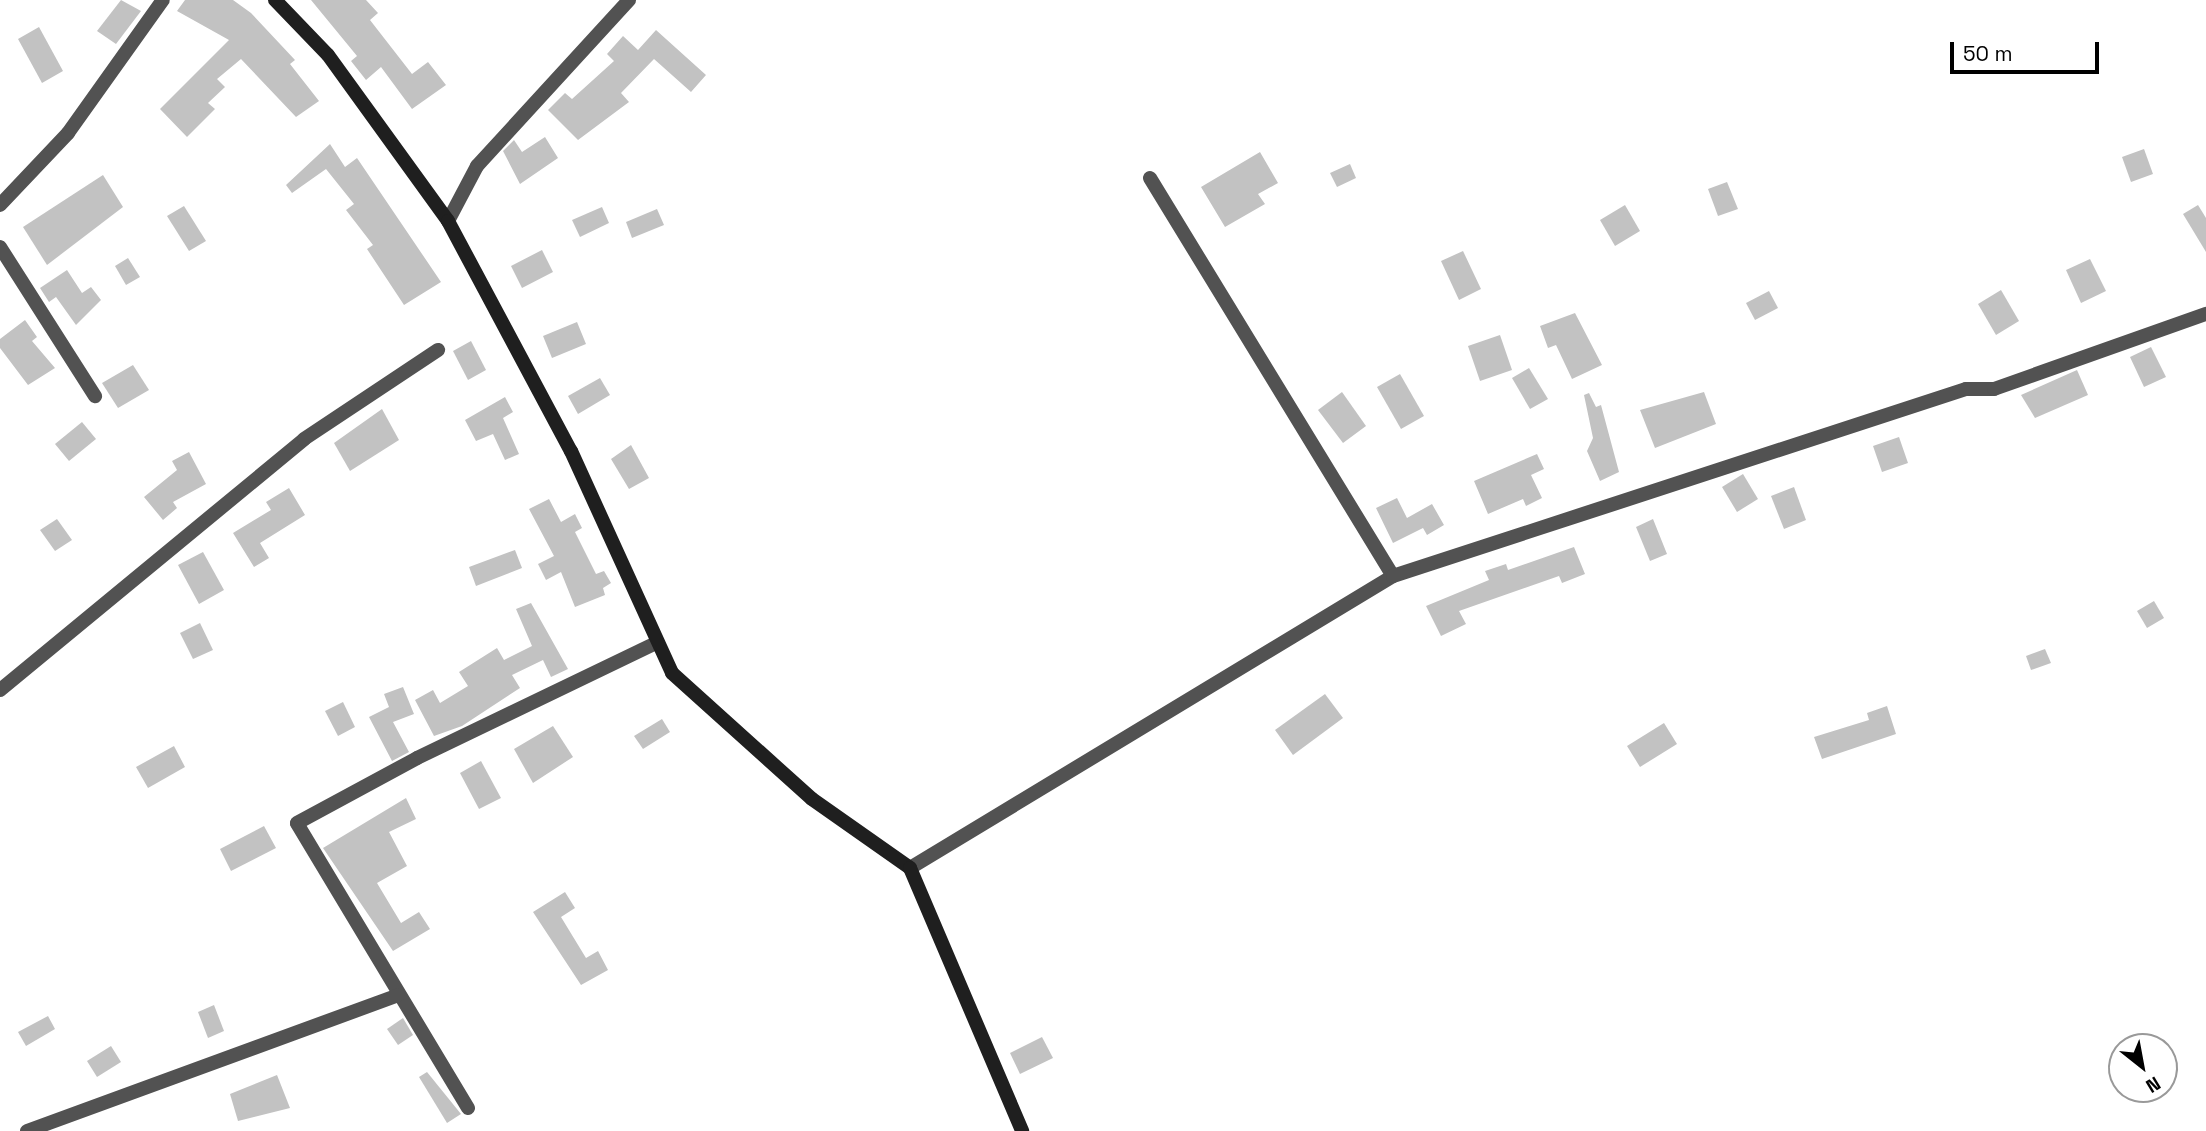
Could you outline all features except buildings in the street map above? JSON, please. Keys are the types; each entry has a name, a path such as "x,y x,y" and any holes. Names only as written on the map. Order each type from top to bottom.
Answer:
{"street":[{"path":"0,205 68,132 163,0"},
{"path":"275,0 328,55 447,221 571,451 672,673 782,772 910,868 1022,1131"},
{"path":"447,221 477,166 629,0"},
{"path":"1150,178 1393,576"},
{"path":"0,247 95,396"},
{"path":"910,868 1393,576 1966,389 1994,389 2206,314"},
{"path":"0,690 304,439 438,350"},
{"path":"468,1108 297,823 429,751 658,642"},
{"path":"27,1131 398,995"}]}
